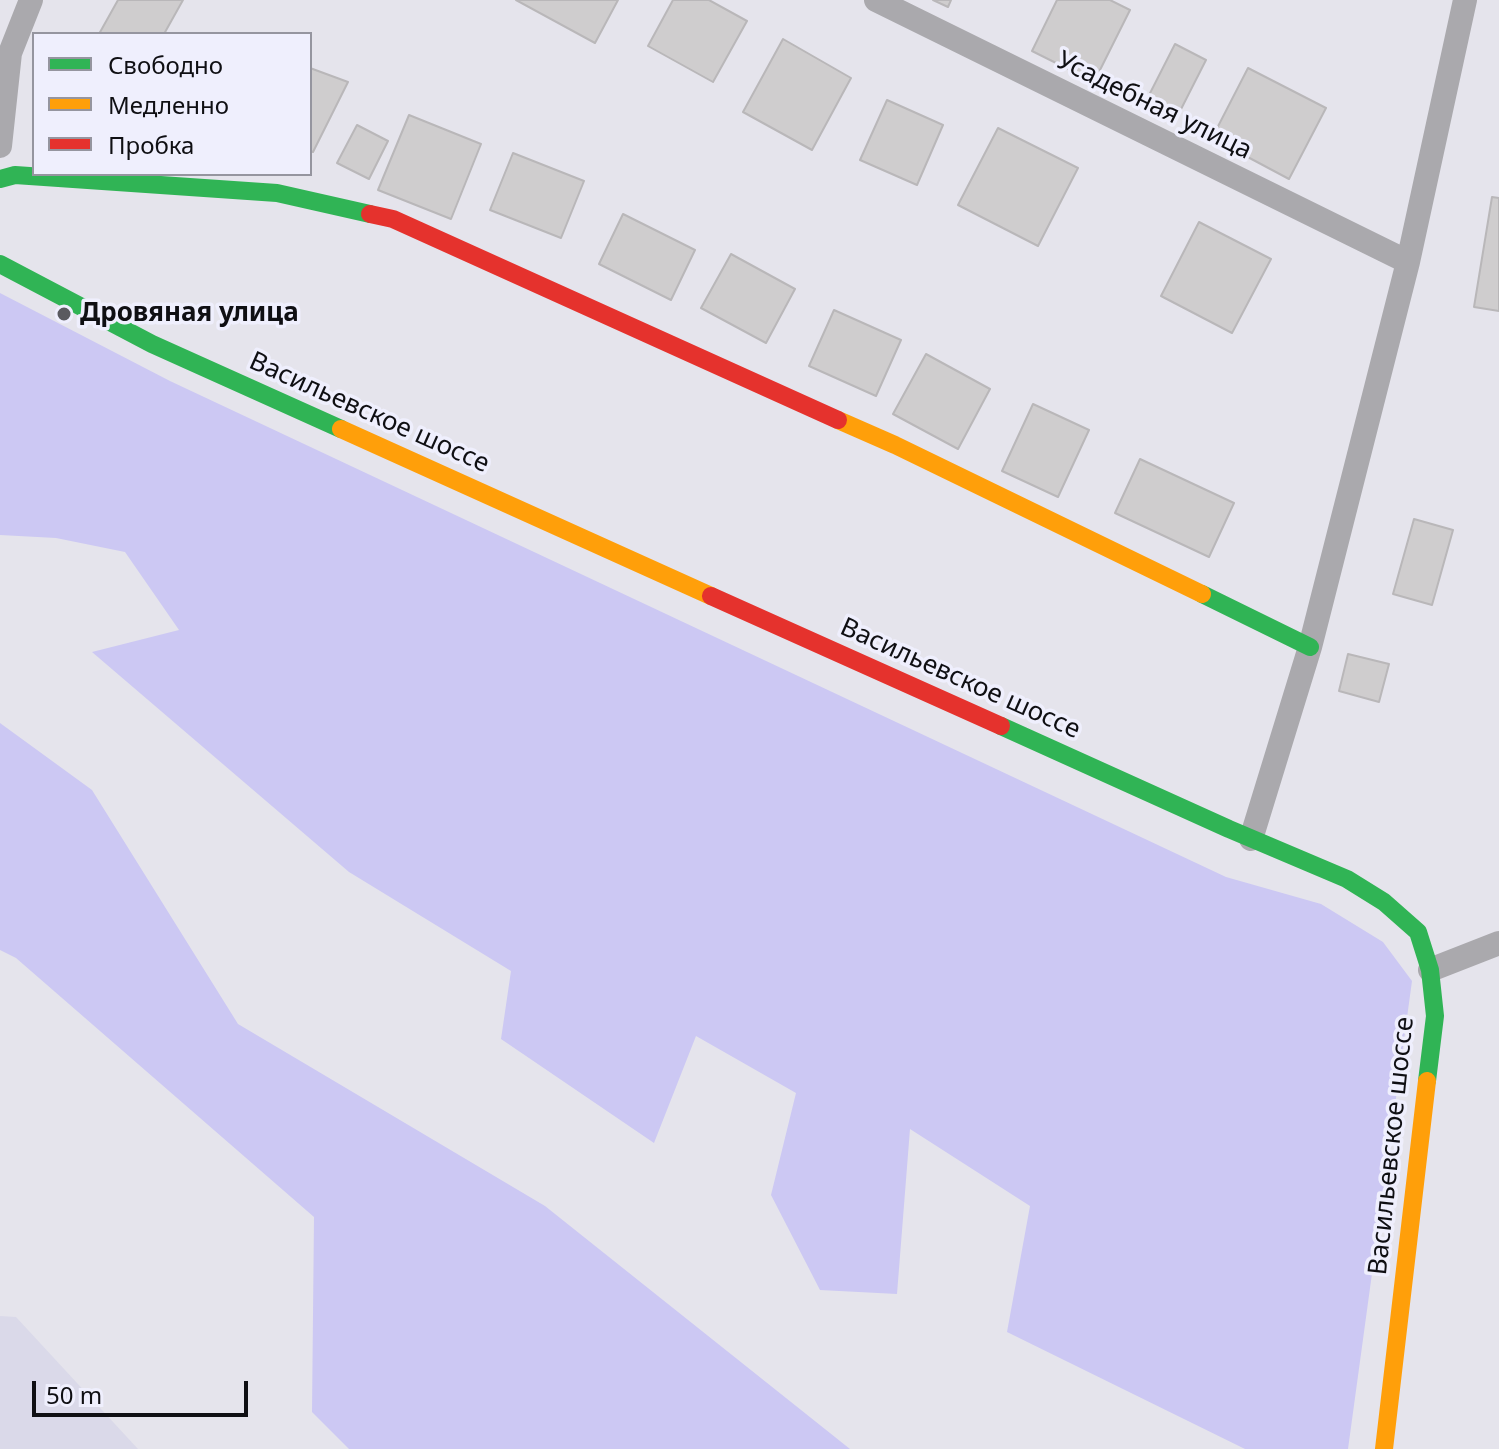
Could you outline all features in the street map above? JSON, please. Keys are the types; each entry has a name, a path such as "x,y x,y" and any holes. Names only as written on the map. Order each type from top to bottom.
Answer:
{"street":[{"path":"0,146 5,50 31,0"},
{"name":"Усадебная улица","path":"876,0 1408,262"},
{"path":"1251,839 1310,647 1408,262 1465,0"},
{"path":"0,179 15,175 277,193 393,219 895,445 1310,647"},
{"name":"Васильевское шоссе","path":"0,264 152,344 1251,839 1347,879 1384,902 1418,932 1430,970 1435,1016 1384,1449"},
{"path":"1430,970 1499,943"}],"shaded area":[{"path":"0,293 170,381 1226,877 1321,904 1383,942 1412,981 1348,1449 1245,1449 1007,1332 1030,1206 910,1129 897,1294 820,1290 771,1195 796,1093 696,1036 654,1143 501,1039 511,971 349,872 92,652 179,630 125,552 56,538 0,535"},
{"path":"0,723 92,790 238,1024 545,1206 850,1449 349,1449 312,1412 314,1217 16,958 0,950"},
{"path":"0,1316 16,1317 138,1449 0,1449"}],"building":[{"path":"118,0 183,0 165,32 100,32"},
{"path":"516,0 618,0 595,43"},
{"path":"673,0 709,0 747,21 713,82 648,46"},
{"path":"933,0 951,0 948,7"},
{"path":"1057,0 1110,0 1130,10 1094,82 1032,51"},
{"path":"783,39 851,78 812,150 743,112"},
{"path":"1175,44 1206,60 1175,121 1144,105"},
{"path":"1248,68 1326,108 1289,179 1212,138"},
{"path":"312,69 348,82 312,152"},
{"path":"887,100 943,125 917,185 860,160"},
{"path":"409,115 481,144 451,219 378,190"},
{"path":"357,125 388,141 369,179 337,163"},
{"path":"998,128 1078,168 1038,246 958,205"},
{"path":"513,153 584,181 561,238 490,210"},
{"path":"1492,197 1499,198 1499,311 1474,307"},
{"path":"623,214 695,250 671,300 599,264"},
{"path":"1199,222 1271,259 1232,333 1161,296"},
{"path":"731,254 795,289 766,343 701,308"},
{"path":"834,310 901,340 876,396 809,366"},
{"path":"926,354 990,389 958,449 893,414"},
{"path":"1033,404 1089,430 1058,497 1002,471"},
{"path":"1140,459 1234,503 1209,557 1115,513"},
{"path":"1414,519 1453,530 1432,605 1393,594"},
{"path":"1348,654 1389,664 1379,702 1339,691"}],"traffic: fast":[{"path":"0,179 15,175 277,193 370,214"},
{"path":"0,264 152,344 341,429"},
{"path":"1202,594 1310,647"},
{"path":"1001,726 1347,879 1384,902 1418,932 1430,970 1435,1016 1427,1081"}],"traffic: slow":[{"path":"838,420 1202,594"},
{"path":"341,429 711,596"},
{"path":"1384,1449 1427,1081"}],"traffic: jam":[{"path":"370,214 393,219 838,420"},
{"path":"711,596 1001,726"}],"place":[{"name":"Дровяная улица","path":"64,314"}]}
